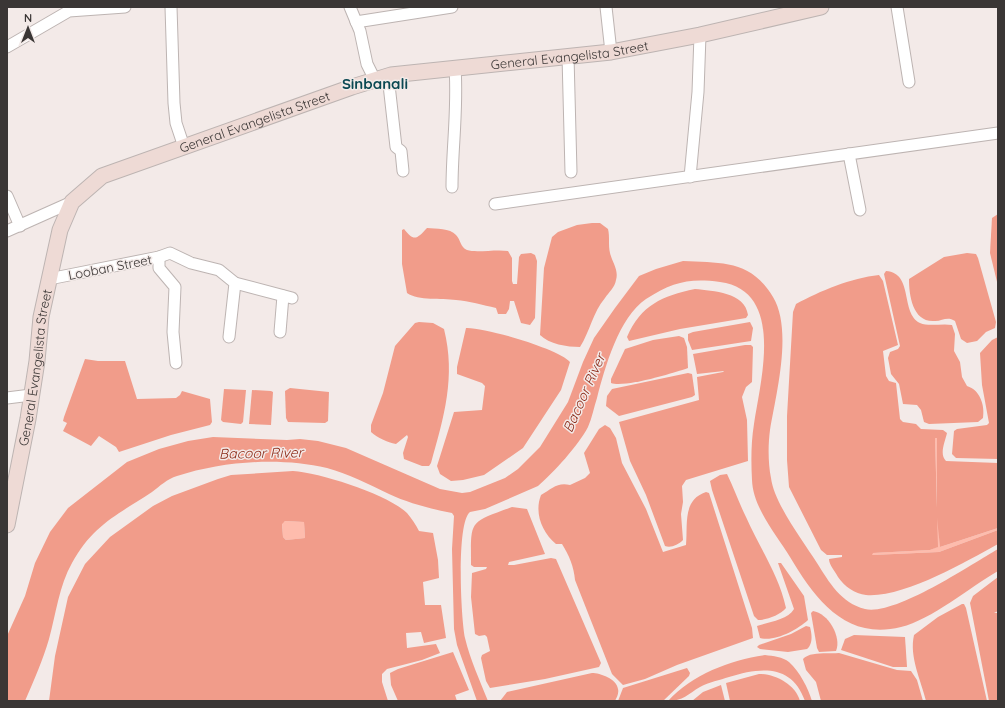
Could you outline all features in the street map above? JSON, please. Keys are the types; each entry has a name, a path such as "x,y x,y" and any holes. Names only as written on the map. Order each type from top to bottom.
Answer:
{"main road":[{"name":"General Evangelista Street","path":"7,525 31,395 41,317 60,230 72,202 102,176 381,78 455,68 611,52 700,35 821,7"}],"street":[{"path":"7,47 69,9 125,7"},
{"path":"171,7 176,123 184,147"},
{"path":"350,7 356,22 367,64 381,78 396,147 401,151 403,171"},
{"path":"606,7 611,52"},
{"path":"897,7 909,82"},
{"path":"356,22 445,8"},
{"path":"690,177 698,92 700,35"},
{"path":"568,56 571,172"},
{"path":"452,187 452,151 456,110 455,68"},
{"path":"495,204 998,133"},
{"path":"849,154 860,210"},
{"path":"7,196 20,226"},
{"path":"7,231 72,202"},
{"name":"Looban Street","path":"49,279 159,257 170,253 191,263 219,270 235,283"},
{"path":"159,257 159,268 175,287 173,332 176,363"},
{"path":"229,337 235,283 287,297 280,332"},
{"path":"7,398 31,395"}],"shaded area":[{"path":"935,438 937,438 938,508 937,508"},
{"path":"937,518 939,519 940,547 998,528 998,530 939,552 872,555 872,553 930,550 937,547"},
{"path":"285,521 304,522 305,538 286,540 283,537 282,523"}],"water":[{"path":"998,214 998,286 990,253 992,218"},
{"path":"600,223 608,229 610,253 617,273 615,283 597,309 580,347 548,341 540,335 544,268 552,237 558,232 577,225"},
{"path":"427,228 450,231 458,237 463,247 467,250 508,251 512,258 513,284 517,284 519,257 521,254 531,253 535,255 537,261 535,318 530,325 521,323 514,301 510,301 509,309 506,314 498,314 496,308 481,304 450,299 424,298 412,296 407,293 402,264 402,230 404,229 410,236 416,238"},
{"path":"967,253 976,254 978,258 996,322 995,328 986,332 977,341 967,343 961,339 955,321 947,319 938,321 928,320 922,318 917,313 911,300 909,279 944,257"},
{"name":"Bacoor River","path":"683,261 710,262 734,266 745,270 755,276 773,297 779,311 782,327 782,344 779,381 769,442 769,466 773,488 777,499 797,533 831,584 842,597 865,609 878,609 894,605 932,588 998,549 998,571 925,618 901,627 881,630 864,628 848,622 834,613 810,588 800,573 766,520 756,501 753,490 751,466 752,438 763,363 764,341 761,320 754,302 741,289 720,282 690,281 673,285 656,293 636,307 628,318 614,344 588,427 572,450 551,474 538,486 485,509 470,512 466,520 461,552 463,628 475,670 488,701 477,701 457,645 454,629 452,549 454,516 452,513 428,508 404,500 335,470 290,462 252,462 214,467 173,477 97,530 80,550 64,581 47,647 25,701 7,701 7,636 25,596 35,563 50,532 68,508 127,462 159,449 188,441 213,437 287,440 300,439 318,441 346,448 440,489 462,493 470,492 505,478 518,469 540,447 568,402 594,338 639,276"},
{"path":"886,271 895,273 900,279 904,286 910,311 914,318 920,323 927,325 952,325 955,334 954,351 960,362 962,377 967,386 972,388 981,399 983,418 978,422 929,424 924,422 921,410 917,405 903,404 899,384 891,374 888,358 890,352 898,349 900,346 884,274"},
{"path":"879,275 883,281 898,345 883,351 886,376 889,381 896,383 900,419 903,422 916,424 921,429 943,430 947,433 943,451 946,461 998,463 998,528 940,547 937,518 938,547 930,550 873,553 872,555 939,552 998,530 998,544 952,569 916,585 898,591 866,595 850,589 838,577 831,566 829,559 842,557 842,555 827,555 821,550 789,487 787,460 787,416 793,312 796,304 815,294 836,286","holes":["935,438 937,438 937,508"]},
{"path":"695,289 719,292 735,297 746,307 748,315 746,318 680,329 629,341 627,337 633,326 646,310 672,295"},
{"path":"750,322 753,328 751,341 692,350 688,340 688,334 693,332"},
{"path":"415,323 433,323 444,329 449,364 449,380 444,413 429,466 422,466 404,459 403,453 408,437 407,435 396,444 383,440 371,432 371,425 383,393 395,346"},
{"path":"466,328 488,331 537,345 552,351 570,362 561,390 523,448 484,475 451,481 440,474 437,466 454,412 482,410 485,386 482,383 457,374 457,367"},
{"path":"679,336 684,338 687,347 688,368 637,382 617,384 611,383 611,379 625,349 653,340"},
{"path":"998,337 998,459 956,458 952,454 954,431 957,429 987,425 989,423 982,385 980,353 992,340"},
{"path":"751,345 753,347 752,382 746,387 742,397 747,420 748,461 686,480 682,486 683,502 681,514 683,540 674,546 665,546 646,495 630,461 619,422 699,400 697,377 724,371 697,374 693,354"},
{"path":"85,359 98,361 125,361 137,399 176,398 182,391 210,399 212,422 210,425 171,435 119,452 116,447 99,436 91,446 63,431 67,423 63,421 64,417"},
{"path":"688,373 692,374 695,395 692,397 619,416 606,406 607,396 612,389"},
{"path":"290,388 329,392 328,421 325,423 288,422 286,418 285,391"},
{"path":"224,389 246,390 243,422 241,424 223,422 221,420"},
{"path":"252,390 273,392 271,425 249,424"},
{"path":"605,425 610,428 616,438 622,463 646,509 663,552 686,545 687,522 690,507 698,496 706,492 709,493 752,628 753,638 677,665 645,679 623,685 612,674 575,580 567,552 562,544 556,544 547,534 543,528 538,509 541,495 558,485 570,485 585,478 590,473 584,453 599,429"},
{"path":"293,471 336,480 370,492 398,506 407,513 419,531 433,533 438,560 439,578 423,582 425,605 441,605 446,638 424,643 421,632 406,633 407,648 436,644 440,653 422,660 387,669 382,674 382,682 388,701 49,701 55,656 68,597 85,564 110,537 153,506 172,496 231,475","holes":["285,521 304,522 305,538 286,540 283,537 282,524"]},
{"path":"727,474 751,528 779,584 786,608 777,615 762,620 758,620 754,616 712,490 710,481 720,475"},
{"path":"512,507 527,509 545,554 509,562 508,565 551,558 556,559 601,663 599,667 545,679 490,688 486,681 481,658 482,655 490,651 487,637 485,635 479,636 475,634 471,597 472,573 486,569 487,567 474,567 471,565 471,539 472,531 475,525 480,521 487,516"},
{"path":"778,563 781,563 804,596 808,620 798,628 779,637 766,639 760,638 757,626 783,618 794,609"},
{"path":"998,577 998,611 994,613 998,613 998,701 989,701 970,603 973,596"},
{"path":"964,604 966,608 987,701 926,701 914,660 914,635 938,617"},
{"path":"813,611 824,616 832,626 837,639 836,651 819,652 811,613"},
{"path":"806,626 810,627 812,636 811,642 807,649 788,652 760,649 757,647 791,634"},
{"path":"854,635 905,637 907,667 893,667 841,650 845,639"},
{"path":"453,652 469,690 455,695 457,701 398,701 391,685 390,673 398,669"},
{"path":"839,653 897,670 911,671 917,680 923,701 821,701 816,682 806,670 803,659 806,656 815,654"},
{"path":"765,655 775,656 787,660 797,670 812,701 805,701 799,689 792,680 774,671 764,670 753,671 711,682 678,700 668,701 688,683 700,676 739,660"},
{"path":"687,668 690,673 689,676 663,701 618,701 623,688"},
{"path":"592,673 603,675 615,682 617,685 618,695 615,701 500,701 507,692"},
{"path":"759,674 765,674 784,681 794,690 800,701 730,701 726,683"},
{"path":"721,685 725,701 692,701 703,692"}],"district":[{"name":"Sinbanali","path":"375,83"}]}
